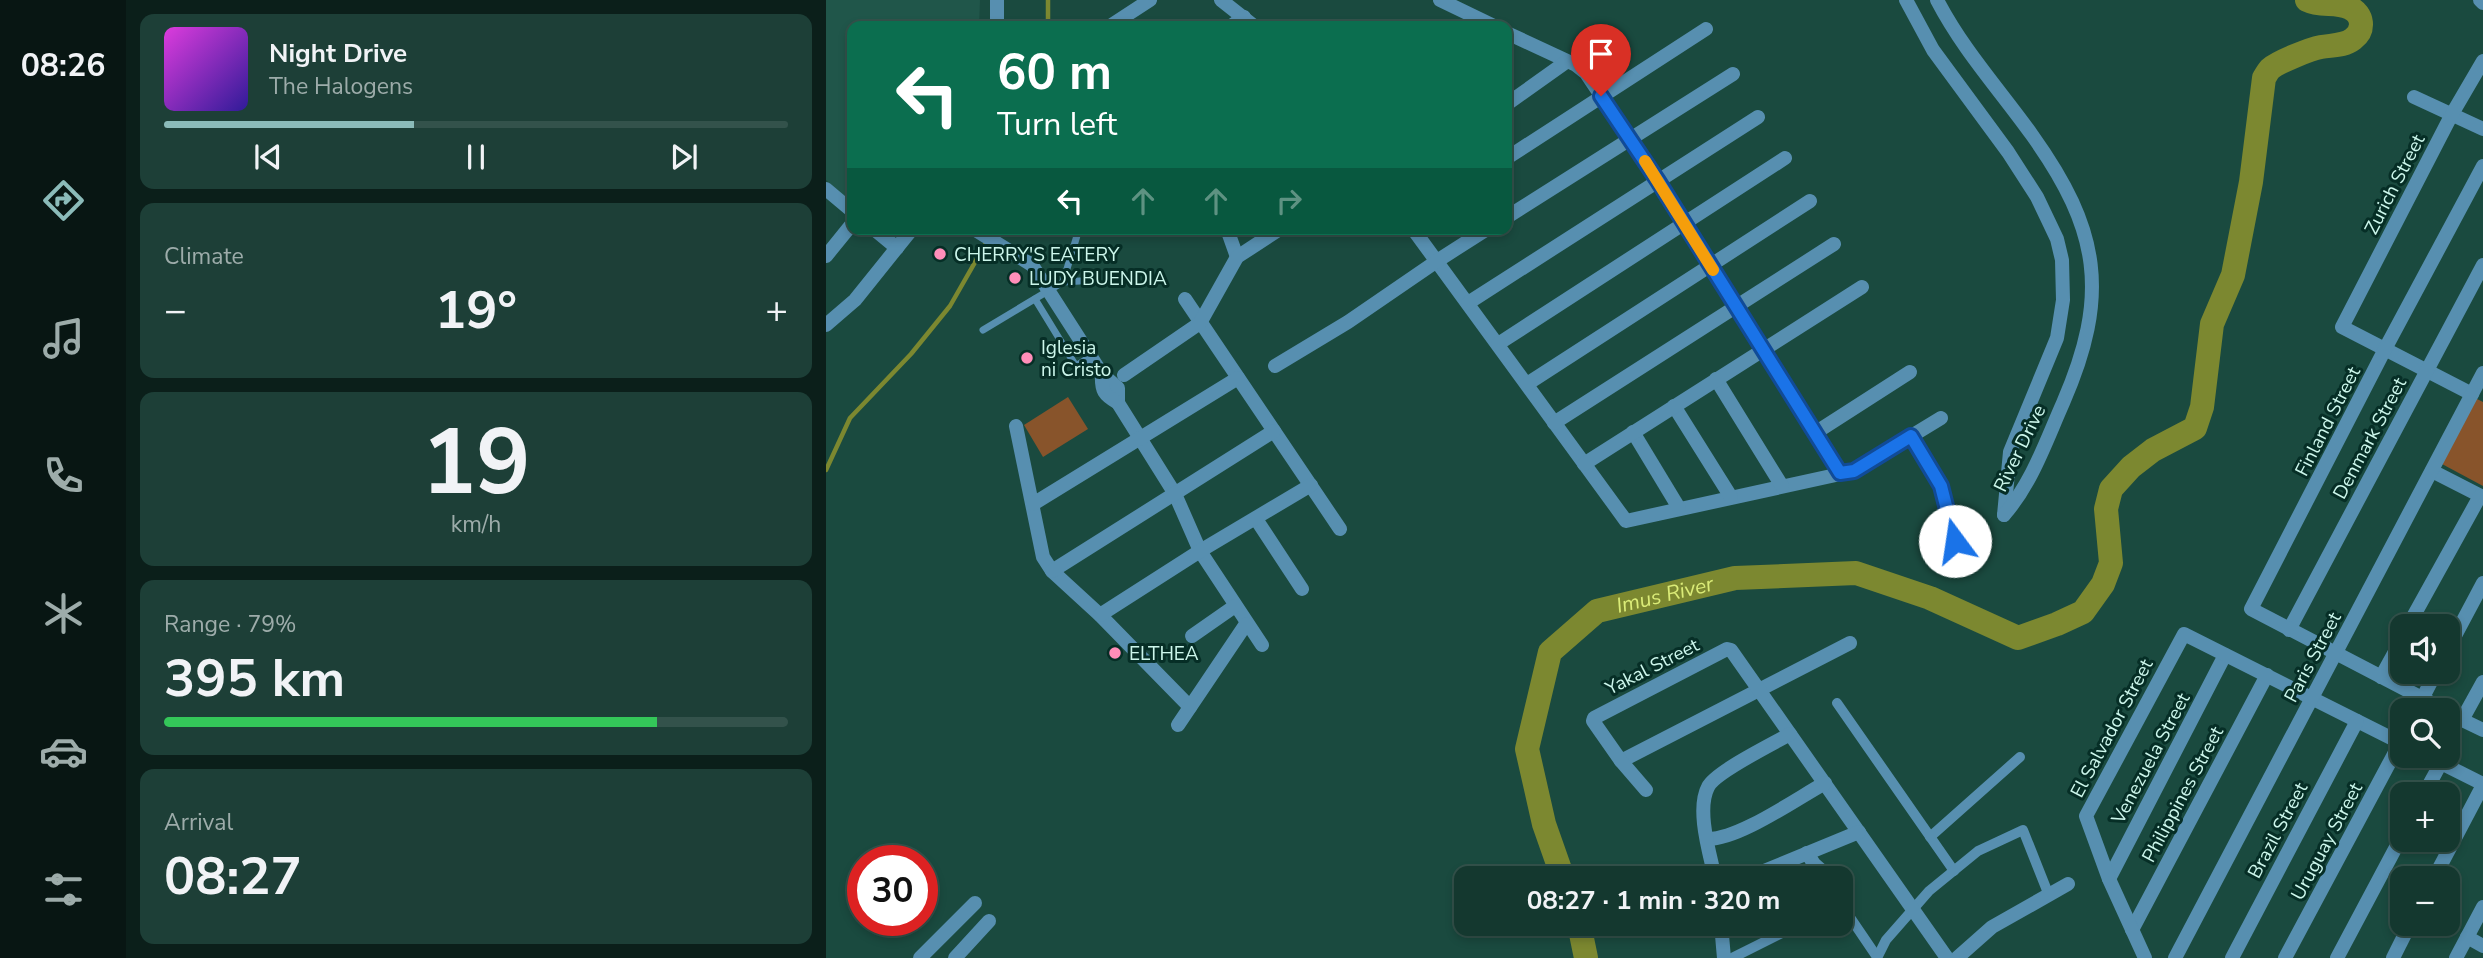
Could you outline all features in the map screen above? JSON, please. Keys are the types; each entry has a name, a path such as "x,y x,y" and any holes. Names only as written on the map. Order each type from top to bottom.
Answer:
{"street":[{"path":"997,21 998,0"},
{"path":"1119,21 1150,0"},
{"path":"1221,0 1248,21"},
{"path":"1440,0 1484,21"},
{"name":"River Drive","path":"1906,0 1944,66 2023,174 2048,217 2062,260 2063,300 2057,338 2010,452 2004,515 2030,477 2082,354 2092,306 2090,256 2084,229 2074,204 2046,155 1978,66 1951,27 1937,0"},
{"path":"1512,155 1706,29"},
{"path":"1512,35 1586,73 1658,181 1840,473"},
{"path":"1512,100 1566,62"},
{"name":"Zurich Street","path":"2385,349 2342,327 2452,114 2482,64"},
{"path":"1512,214 1733,74"},
{"path":"2414,97 2483,129"},
{"path":"1468,303 1758,117"},
{"path":"1499,344 1785,158"},
{"name":"Finland Street","path":"2420,698 2251,609 2483,166"},
{"path":"826,189 847,207"},
{"path":"1527,384 1810,201"},
{"path":"826,256 847,230"},
{"path":"881,235 897,248"},
{"path":"826,325 855,300 907,235"},
{"path":"985,235 1032,265 1090,357 1102,374 1118,388 1118,403 1175,494 1200,551 1262,645"},
{"path":"1229,235 1237,257"},
{"path":"1124,375 1200,323 1237,257 1271,235"},
{"path":"1418,235 1626,522 1854,471 1941,418"},
{"path":"1275,366 1348,322 1478,235"},
{"path":"1554,423 1834,244"},
{"name":"Denmark Street","path":"2289,630 2483,265"},
{"path":"1584,464 1862,286"},
{"path":"1185,299 1340,529"},
{"path":"2385,349 2478,396"},
{"path":"1815,433 1910,372"},
{"name":"Paris Street","path":"2175,958 2432,471 2478,396 2483,373"},
{"path":"1033,504 1238,379"},
{"path":"1716,379 1782,486"},
{"path":"1674,406 1731,497"},
{"path":"1016,426 1043,558 1052,571 1100,615 1190,707"},
{"path":"1052,571 1274,431"},
{"path":"1633,432 1679,508"},
{"path":"1911,436 1941,486 1955,541"},
{"path":"2416,614 2481,497 2432,471"},
{"path":"1100,615 1311,485"},
{"path":"1256,519 1302,589"},
{"path":"2460,626 2483,583"},
{"path":"1192,636 1235,606"},
{"path":"1178,724 1246,624"},
{"name":"El Salvador Street","path":"2145,958 2109,879 2086,816 2184,634 2225,654"},
{"path":"1646,790 1621,761 1850,643"},
{"name":"Yakal Street","path":"1621,761 1593,721 1597,715 1727,649 1731,650 1759,690"},
{"path":"2225,654 2390,738"},
{"name":"Venezuela Street","path":"2109,879 2225,654"},
{"path":"2381,677 2390,661"},
{"name":"Philippines Street","path":"2132,930 2267,676"},
{"path":"2462,720 2483,682"},
{"path":"1759,690 1947,958"},
{"path":"1837,703 1954,871"},
{"name":"Finland Street","path":"2462,720 2483,730"},
{"name":"Brazil Street","path":"2232,958 2357,721"},
{"path":"1713,866 1704,799 1708,785 1720,774 1790,734"},
{"path":"1930,837 2020,757"},
{"name":"Uruguay Street","path":"2285,958 2390,763"},
{"path":"2440,866 2483,785 2451,768"},
{"path":"1707,839 1719,838 1749,827 1825,783"},
{"path":"1853,922 1877,957 1886,940 1929,891 1978,851 2023,830 2049,893"},
{"path":"1776,866 1859,832"},
{"path":"2337,958 2393,852"},
{"path":"1807,853 1816,866"},
{"path":"1957,958 1992,927 2068,884"},
{"path":"920,958 975,903"},
{"path":"2456,958 2483,907"},
{"path":"955,958 989,921"},
{"path":"1722,936 1724,958"},
{"path":"1732,958 1776,936"},
{"path":"2393,958 2404,936"},
{"path":"2467,937 2483,946"}],"lane":[{"path":"1063,282 1077,235"},
{"path":"983,330 1063,282 1080,281"},
{"path":"1035,299 1076,366 1090,357"}],"shaded area":[{"path":"826,0 980,0 979,21 847,21 847,199 826,180"},
{"path":"1068,397 1088,429 1043,457 1024,425"},
{"path":"2473,397 2483,402 2483,486 2442,464"}],"waterway":[{"path":"1048,0 1048,21"},
{"name":"Imus River","path":"1559,866 1544,824 1527,749 1550,652 1597,611 1735,578 1856,573 1930,598 2018,638 2083,612 2103,584 2111,563 2106,509 2111,489 2131,467 2153,450 2195,428 2202,407 2212,324 2233,275 2251,182 2264,78 2270,69 2294,56 2316,48 2346,43 2357,35 2361,27 2358,14 2350,8 2307,0"},
{"path":"826,470 850,418 911,354 950,306 991,235"},
{"path":"1581,936 1586,958"}],"slow traffic":[{"path":"1645,161 1713,270"}],"place":[{"name":"CHERRY'S EATERY","path":"940,254"},
{"name":"LUDY BUENDIA","path":"1015,278"},
{"name":"Iglesia ni Cristo","path":"1027,358"},
{"name":"ELTHEA","path":"1115,653"}],"route":[{"path":"1601,96 1658,181 1840,473 1854,471 1911,436 1941,486 1955,541"}]}
